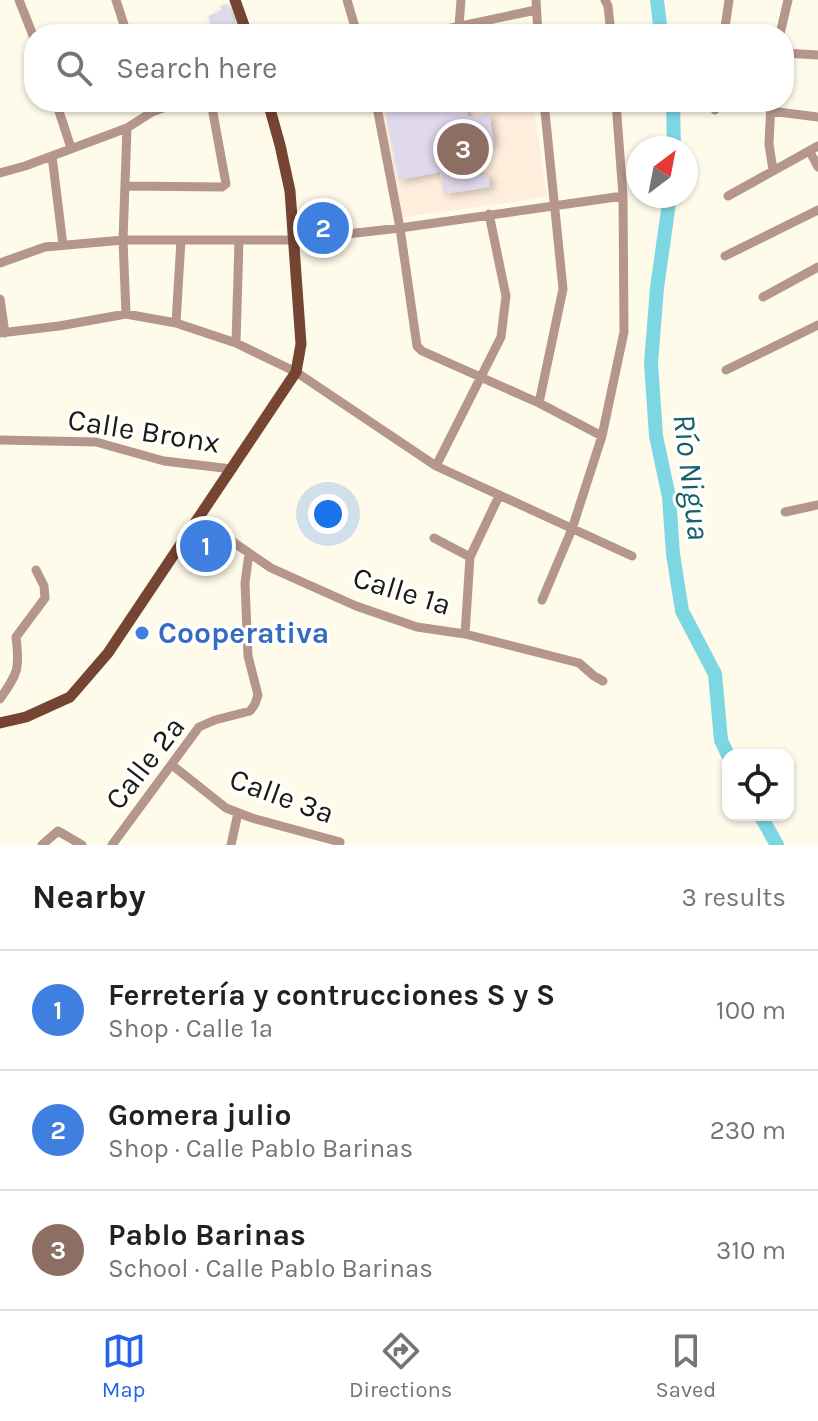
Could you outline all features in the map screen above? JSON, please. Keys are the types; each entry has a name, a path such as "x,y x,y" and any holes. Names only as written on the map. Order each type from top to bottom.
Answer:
{"main road":[{"path":"235,0 243,24"},
{"path":"0,723 26,717 70,697 108,653 296,372 301,344 290,191 271,112"}],"street":[{"path":"19,0 28,24"},
{"path":"116,0 124,24"},
{"path":"347,0 354,24"},
{"path":"459,24 461,0"},
{"path":"605,0 610,24"},
{"path":"725,24 729,0"},
{"path":"782,24 788,0"},
{"path":"466,24 536,5"},
{"path":"794,54 818,55"},
{"path":"59,112 71,148"},
{"path":"0,173 127,128 145,112"},
{"path":"125,186 222,187 226,184 213,112"},
{"path":"378,112 400,228 417,346 602,436"},
{"path":"539,403 563,289 545,112"},
{"path":"542,600 572,529 602,436 624,332 623,196 617,112"},
{"path":"770,112 769,144 773,170"},
{"path":"794,112 818,117"},
{"path":"126,314 123,240 127,128"},
{"path":"728,196 814,149 818,167"},
{"path":"52,156 63,245"},
{"path":"0,263 45,247 63,245 123,240 294,240 623,196"},
{"path":"725,256 818,210"},
{"path":"436,466 501,337 506,296 489,214"},
{"path":"176,323 181,240"},
{"path":"236,343 239,240"},
{"path":"763,297 818,267"},
{"path":"0,299 2,333 126,314 176,323 236,343 296,372 436,466 632,556"},
{"path":"726,370 818,325"},
{"name":"Calle Bronx","path":"0,440 96,442 164,461 232,469"},
{"path":"465,634 470,557 499,496"},
{"path":"785,512 818,505"},
{"name":"Calle 1ª","path":"198,518 271,568 356,606 417,627 465,634 579,663 603,681"},
{"path":"434,538 470,557"},
{"name":"Calle 2ª","path":"112,845 199,727 250,711 255,704 258,695 248,656 245,583 249,553"},
{"path":"0,699 16,677 19,657 16,637 45,598 44,586 36,570"},
{"name":"Calle 3ª","path":"172,765 226,808 340,842"},
{"path":"231,845 238,813"},
{"path":"42,845 58,831 82,845"}],"shaded area":[{"path":"381,112 534,112 547,197 397,218"}],"building":[{"path":"227,4 234,22 211,24 208,16 222,10 220,6"},
{"path":"385,112 467,112 468,117 489,114 494,144 472,148 478,176 488,174 490,187 444,194 440,172 399,180"}],"waterway":[{"name":"Río Nigua","path":"657,0 660,24"},
{"name":"Río Nigua","path":"673,112 674,136"},
{"name":"Río Nigua","path":"668,208 651,363 656,436 669,497 673,554 682,611 715,674 721,740 725,749"},
{"name":"Río Nigua","path":"763,821 777,845"}],"place":[{"name":"Pablo Barinas","path":"463,149"},
{"name":"Gomera julio","path":"323,228"},
{"name":"Ferretería y contrucciones S y S","path":"206,546"},
{"name":"Cooperativa","path":"142,633"}]}
